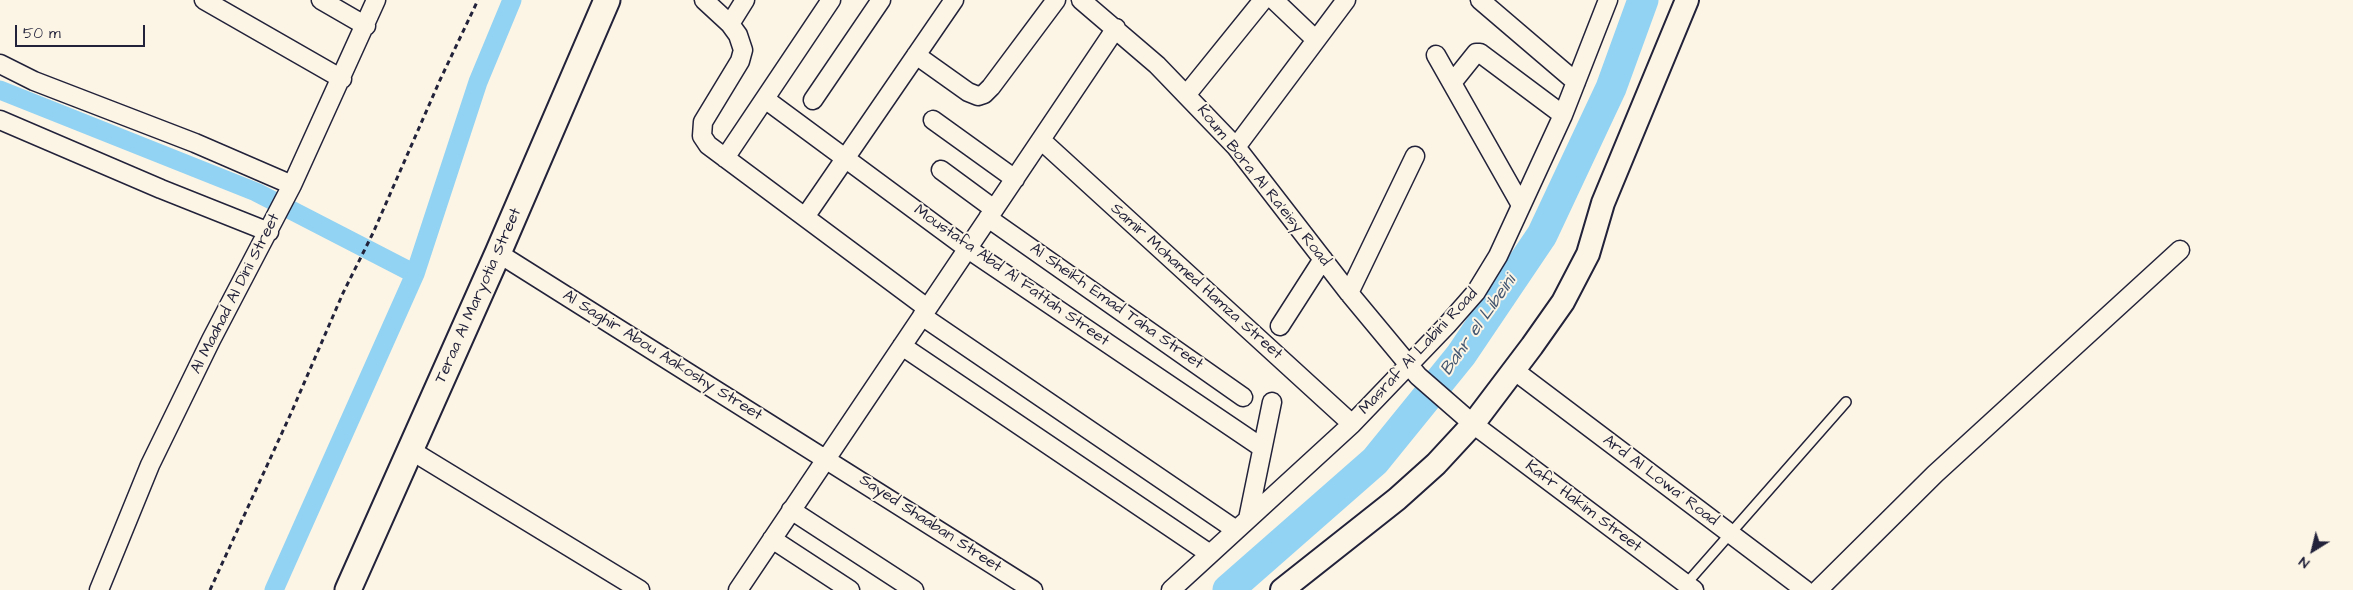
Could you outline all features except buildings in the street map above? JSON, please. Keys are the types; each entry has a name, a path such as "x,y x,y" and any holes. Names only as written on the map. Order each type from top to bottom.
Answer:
{"main road":[{"name":"Teraa Al Maryotia Street","path":"348,590 412,451 607,0"}],"street":[{"path":"204,0 342,79"},
{"path":"321,0 366,26"},
{"name":"Al Maahad Al Dini Street","path":"99,590 150,465 211,340 292,185 342,79 376,0"},
{"path":"704,0 730,24 738,35 743,50 740,61 703,122 702,136 708,145 805,217 925,312 1242,525 1272,402"},
{"path":"730,24 745,0"},
{"path":"725,158 831,0"},
{"path":"813,100 881,0"},
{"path":"805,217 954,0"},
{"path":"916,55 968,92 978,96 984,94 1056,0"},
{"name":"Koum Bora Al Ra'eisy Road","path":"1081,0 1116,28 1188,94 1236,147 1408,366"},
{"path":"1188,94 1262,0"},
{"path":"1274,0 1316,40"},
{"path":"1236,147 1346,0"},
{"path":"1480,0 1576,82"},
{"name":"Masraf Al Labini Road","path":"1171,590 1352,424 1476,292 1498,256 1563,115 1608,0"},
{"path":"1282,590 1397,499 1436,464 1473,424 1515,371 1563,302 1588,254 1603,204 1687,0"},
{"path":"738,590 1116,28"},
{"path":"1452,83 1476,53 1480,53 1563,115"},
{"path":"1436,55 1521,205"},
{"path":"0,64 34,81 195,143 292,185"},
{"name":"Moustafa Abd Al Fattah Street","path":"765,99 968,249 1262,447"},
{"path":"0,120 160,190 269,232"},
{"path":"933,120 1014,179"},
{"name":"Samir Mohamed Hamza Street","path":"1040,140 1352,424"},
{"path":"1349,293 1415,156"},
{"name":"Al Sheikh Emad Taha Street","path":"941,170 991,213 1243,397"},
{"path":"1818,590 1935,474 2180,250"},
{"name":"Al Saghir Abou Aakoshy Street","path":"498,253 826,458"},
{"path":"1280,326 1323,259"},
{"path":"902,346 1210,554"},
{"name":"Kafr Hakim Street","path":"1408,366 1473,424 1690,587"},
{"name":"Ard Al Lowa' Road","path":"1515,371 1805,590"},
{"path":"412,451 640,590"},
{"name":"Sayed Shaaban Street","path":"826,458 1033,590"},
{"path":"791,510 914,590"},
{"path":"772,539 850,590"}],"lane":[{"path":"1690,587 1729,534 1846,402"}],"path":[{"path":"210,590 292,411 343,293 373,233 440,80 478,0"}],"waterway":[{"path":"274,590 415,274 478,82 512,0"},
{"name":"Bahr el Libeini","path":"1228,590 1375,461 1461,355 1542,235 1611,88 1643,0"},
{"path":"0,90 256,192 415,274"}]}
